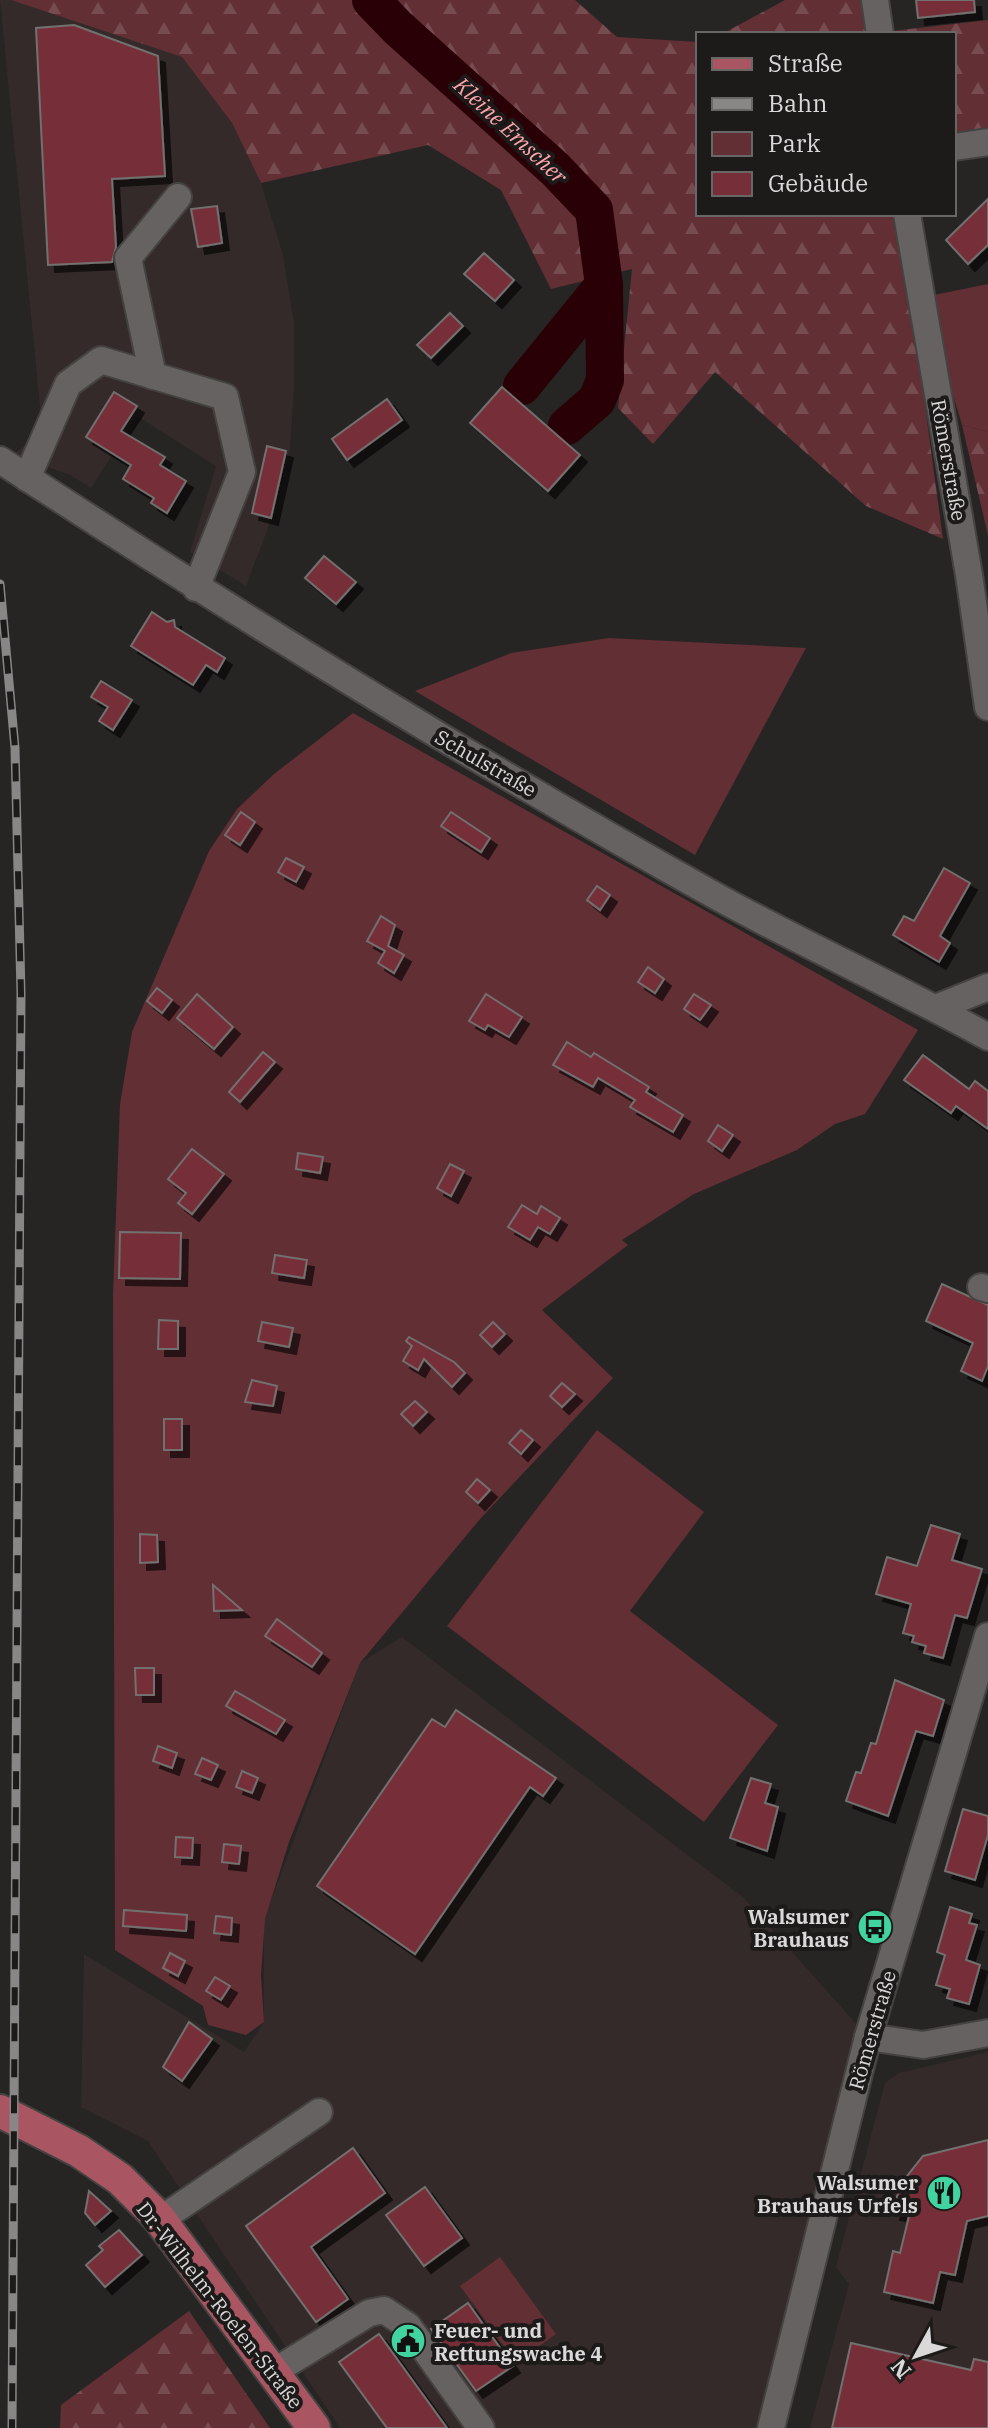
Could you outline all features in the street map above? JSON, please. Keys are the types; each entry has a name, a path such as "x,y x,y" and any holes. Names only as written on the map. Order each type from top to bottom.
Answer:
{"main road":[{"name":"Dr.-Wilhelm-Roelen-Straße","path":"0,2111 79,2151 120,2179 160,2220 275,2371 314,2428"}],"street":[{"path":"875,0 880,32"},
{"path":"956,147 988,142"},
{"path":"153,376 128,258 178,197"},
{"name":"Römerstraße","path":"907,216 969,575 988,707"},
{"path":"27,478 68,384 101,360 225,397 242,472 196,588"},
{"name":"Schulstraße","path":"0,460 267,634 715,896 988,1037"},
{"path":"936,1008 988,987"},
{"name":"Römerstraße","path":"771,2428 868,2037 988,1636"},
{"path":"868,2037 923,2045 988,2033"},
{"path":"160,2220 319,2112"},
{"path":"275,2371 369,2313 384,2310 408,2326 481,2428"}],"shaded area":[{"path":"0,0 11,0 182,57 232,123 261,183 283,255 294,322 294,388 290,449 267,531 246,586 190,552 216,466 137,416 91,488 70,475 13,455 35,437 41,417"},
{"path":"402,1637 744,1898 868,2037 762,2428 340,2428 148,2141 81,2107 84,1954 244,2052 264,2022 264,1919 360,1663"},
{"path":"988,2052 988,2428 810,2428 849,2284 836,2267 885,2083 899,2073"}],"green space":[{"path":"11,0 575,0 617,37 696,42 696,216 899,216 943,539 866,506 715,372 653,444 618,408 632,269 551,289 501,190 428,145 261,183 232,123 182,57"},
{"path":"785,0 867,0 872,32 726,32"},
{"path":"988,20 988,129 956,133 956,32 892,31"},
{"path":"988,284 988,432 962,425 924,297"},
{"path":"962,425 988,432 988,535"},
{"path":"609,638 806,648 695,855 415,691 511,653"},
{"path":"353,713 918,1030 865,1114 835,1124 797,1150 694,1194 622,1240 628,1245 542,1310 613,1378 481,1518 360,1663 289,1842 265,1919 261,1975 264,2022 246,2035 208,2025 203,2006 115,1950 113,1295 120,1104 132,1032 209,851 237,809 274,774"},
{"path":"597,1430 704,1512 630,1611 778,1725 704,1822 447,1626"},
{"path":"500,2257 556,2334 516,2363 460,2286"},
{"path":"189,2311 270,2428 60,2428 61,2405"}],"building":[{"path":"916,0 974,0 975,12 918,18"},
{"path":"74,25 158,56 165,176 112,179 116,247 112,262 48,265 36,28"},
{"path":"988,199 988,245 968,264 946,240"},
{"path":"217,206 222,243 198,247 191,209"},
{"path":"484,253 514,280 495,301 464,274"},
{"path":"450,313 463,326 431,358 417,345"},
{"path":"502,387 580,455 548,491 470,423"},
{"path":"114,392 137,406 121,431 165,457 160,465 186,481 167,513 151,503 154,498 123,479 131,465 86,437"},
{"path":"387,399 402,420 347,460 332,439"},
{"path":"267,446 286,451 271,518 252,513"},
{"path":"324,556 356,582 336,604 305,578"},
{"path":"152,612 167,622 174,620 175,627 225,658 217,672 206,665 193,685 131,646"},
{"path":"101,681 132,700 113,730 99,721 108,707 91,697"},
{"path":"241,812 255,822 240,845 225,835"},
{"path":"451,812 490,838 481,852 441,826"},
{"path":"286,858 304,867 296,882 278,872"},
{"path":"944,868 970,883 940,936 950,943 939,962 893,935 904,916 914,921"},
{"path":"597,886 610,895 600,910 587,900"},
{"path":"381,916 395,925 388,946 404,955 394,973 378,963 385,951 367,941"},
{"path":"648,967 664,979 655,993 638,982"},
{"path":"157,988 172,1000 162,1013 147,1001"},
{"path":"197,994 233,1027 214,1049 177,1018"},
{"path":"486,994 522,1017 509,1037 488,1025 485,1030 469,1021"},
{"path":"694,994 711,1005 700,1020 684,1009"},
{"path":"567,1042 591,1057 594,1053 649,1087 646,1092 683,1115 673,1132 630,1107 635,1100 598,1078 593,1087 553,1065"},
{"path":"263,1052 275,1062 240,1102 229,1092"},
{"path":"923,1055 969,1089 975,1081 988,1091 988,1129 956,1106 951,1113 904,1080"},
{"path":"718,1125 733,1135 722,1151 708,1141"},
{"path":"192,1149 224,1174 192,1214 178,1203 186,1193 168,1179"},
{"path":"298,1153 323,1157 320,1173 296,1169"},
{"path":"450,1164 464,1171 451,1196 437,1188"},
{"path":"522,1205 537,1214 541,1206 560,1218 550,1234 538,1227 530,1240 508,1227"},
{"path":"120,1232 181,1233 180,1279 119,1278"},
{"path":"275,1255 307,1260 304,1278 272,1273"},
{"path":"942,1284 988,1305 988,1366 982,1381 961,1371 973,1343 926,1321"},
{"path":"159,1320 178,1321 178,1349 158,1349"},
{"path":"262,1322 293,1328 289,1347 258,1341"},
{"path":"493,1322 505,1334 492,1347 480,1335"},
{"path":"409,1337 454,1362 465,1373 452,1387 424,1359 418,1370 403,1361 412,1346 406,1341"},
{"path":"252,1380 277,1386 273,1406 245,1402"},
{"path":"562,1383 575,1394 562,1407 550,1396"},
{"path":"415,1401 427,1412 413,1426 401,1414"},
{"path":"164,1419 182,1419 182,1450 164,1450"},
{"path":"521,1430 533,1440 521,1454 509,1443"},
{"path":"477,1479 490,1490 478,1503 466,1492"},
{"path":"931,1525 960,1534 952,1560 982,1569 967,1618 955,1615 943,1658 924,1653 926,1646 912,1642 914,1636 903,1633 911,1604 876,1594 887,1557 917,1566"},
{"path":"140,1534 157,1535 158,1562 140,1563"},
{"path":"213,1585 242,1610 214,1611"},
{"path":"277,1619 322,1653 312,1667 265,1636"},
{"path":"135,1668 154,1668 154,1695 136,1695"},
{"path":"895,1680 944,1700 933,1736 916,1731 888,1816 846,1801 856,1772 861,1773 871,1743 876,1744"},
{"path":"235,1691 285,1720 276,1734 226,1706"},
{"path":"456,1710 556,1778 543,1796 530,1787 415,1954 317,1886 432,1719 445,1727"},
{"path":"158,1746 177,1753 172,1768 153,1761"},
{"path":"202,1758 218,1765 211,1780 195,1774"},
{"path":"242,1771 258,1778 252,1793 236,1787"},
{"path":"751,1778 771,1784 765,1803 778,1807 767,1851 730,1838"},
{"path":"963,1809 988,1816 988,1835 975,1880 945,1871"},
{"path":"176,1837 193,1838 192,1858 175,1857"},
{"path":"224,1844 241,1846 239,1864 222,1862"},
{"path":"950,1907 972,1914 969,1923 977,1925 966,1960 980,1965 969,2004 947,1998 950,1989 936,1985 945,1955 937,1952"},
{"path":"124,1910 187,1915 186,1931 123,1926"},
{"path":"216,1916 232,1918 231,1935 214,1933"},
{"path":"170,1953 185,1961 178,1976 163,1968"},
{"path":"215,1977 230,1986 221,2000 206,1991"},
{"path":"189,2022 212,2039 182,2081 163,2067"},
{"path":"988,2140 988,2216 967,2221 955,2275 940,2272 933,2303 884,2292 893,2251 900,2253 909,2216 893,2213 900,2185 923,2156"},
{"path":"353,2148 385,2193 311,2247 348,2299 316,2322 246,2226"},
{"path":"425,2187 462,2238 424,2266 386,2215"},
{"path":"89,2191 111,2211 95,2225 85,2213"},
{"path":"119,2230 142,2255 105,2287 86,2265 103,2250 99,2246"},
{"path":"468,2303 513,2366 476,2391 431,2329"},
{"path":"379,2334 447,2428 387,2428 339,2362"},
{"path":"851,2343 971,2370 974,2359 988,2362 988,2428 832,2428"}],"waterway":[{"name":"Kleine Emscher","path":"371,0 555,169 594,210 604,285 605,380 597,400 567,426"},
{"name":"Kleine Emscher","path":"522,386 604,285"}],"railway":[{"path":"0,584 15,748 21,993 12,2428"}],"place":[{"name":"Walsumer Brauhaus","path":"875,1927"},
{"name":"Walsumer Brauhaus Urfels","path":"944,2193"},
{"name":"Feuer- und Rettungswache 4","path":"408,2341"}]}
